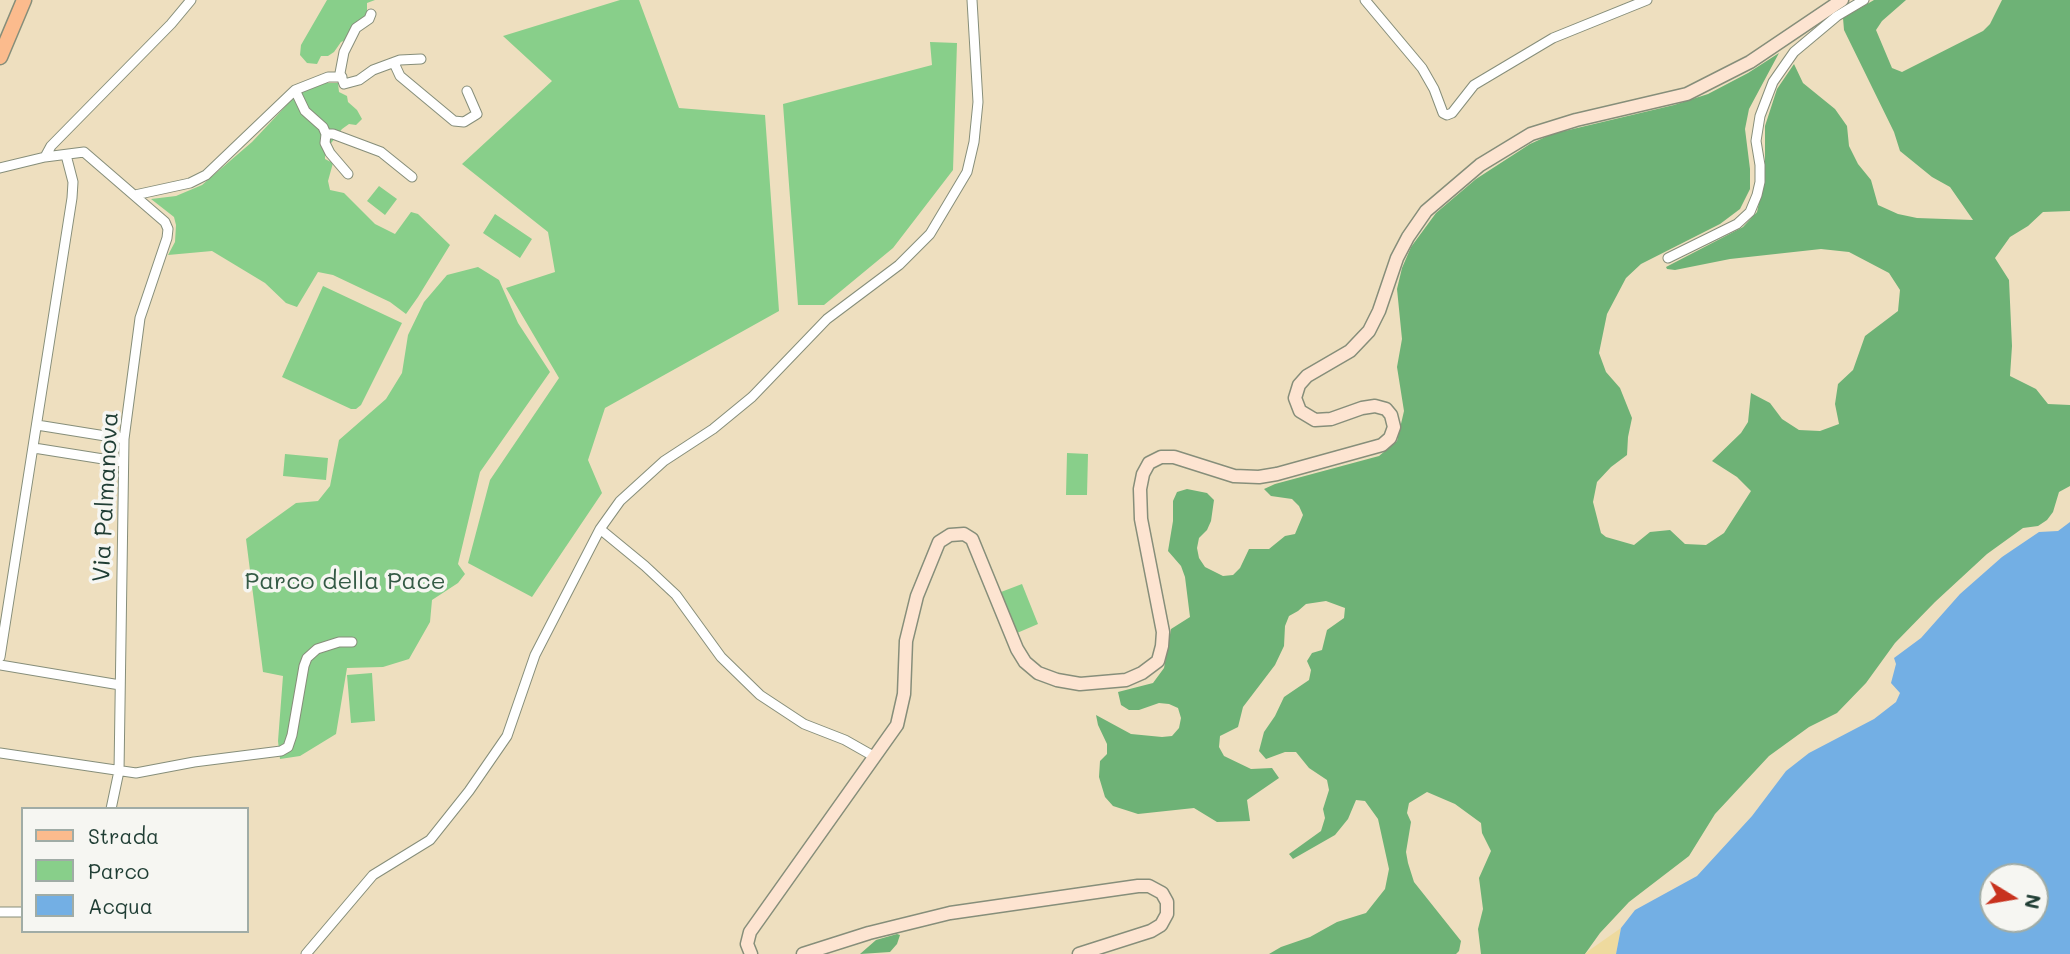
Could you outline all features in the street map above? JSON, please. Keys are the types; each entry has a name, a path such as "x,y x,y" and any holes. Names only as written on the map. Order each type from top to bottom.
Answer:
{"main road":[{"path":"0,57 23,0"}],"street":[{"path":"45,157 51,146 171,24 191,0"},
{"path":"306,954 373,875 430,839 500,747 507,736 535,655 600,529 620,501 664,461 713,429 751,397 827,319 900,265 930,234 967,172 974,142 978,102 972,0"},
{"path":"1366,0 1422,68 1443,113 1447,115 1452,113 1474,85 1553,38 1647,0"},
{"path":"751,954 747,944 750,932 897,724 904,694 906,641 917,596 939,542 950,534 964,534 972,539 1017,649 1025,662 1038,673 1080,684 1126,680 1142,673 1158,661 1163,632 1141,519 1140,489 1143,474 1149,464 1161,457 1174,457 1234,476 1259,477 1382,445 1390,439 1394,427 1391,415 1386,409 1376,406 1362,408 1331,419 1315,420 1300,411 1295,398 1307,376 1350,351 1369,331 1379,311 1397,258 1426,211 1480,165 1531,134 1576,120 1687,94 1750,62 1842,0"},
{"path":"1668,258 1737,224 1750,212 1760,182 1756,141 1760,116 1773,82 1794,51 1837,16 1864,0"},
{"path":"371,14 369,19 356,28 348,43 341,65 344,84 359,80 373,70 394,63 421,59"},
{"path":"394,63 400,76 454,121 464,122 477,114 467,91"},
{"path":"0,169 79,151 89,154 135,195 190,183 206,175 295,90 328,77 342,78"},
{"path":"295,90 305,111 323,127 326,134 325,143 330,153 348,174"},
{"path":"326,134 333,134 381,152 412,177"},
{"path":"0,657 72,198 73,182 66,155"},
{"name":"Via Palmanova","path":"111,807 119,771 124,439 140,318 168,229 165,222 135,195"},
{"path":"37,425 124,439"},
{"path":"34,447 122,462"},
{"path":"600,529 676,595 721,657 760,695 804,724 845,740 875,757"},
{"path":"0,753 119,771 147,772 194,762 281,751 288,747 292,735 307,658 317,649 339,642 352,642"},
{"path":"0,665 120,685"},
{"path":"803,954 869,933 950,913 1138,886 1149,886 1162,894 1167,902 1167,914 1161,925 1151,931 1079,954"},
{"path":"0,912 21,912"}],"green space":[{"path":"327,0 375,0 367,3 367,15 357,23 348,39 341,42 334,52 321,56 317,64 307,63 300,55 301,45"},
{"path":"620,0 639,0 679,108 765,115 779,311 605,408 588,460 602,493 532,597 468,563 490,480 559,378 506,288 555,272 548,232 462,164 552,81 503,36"},
{"path":"1874,0 1906,0 1882,21 1876,30 1892,68 1902,72 1983,31 1990,24 2002,0 2070,0 2070,211 2043,212 2028,226 2010,237 1995,258 2009,280 2012,346 2010,376 2036,389 2048,404 2070,405 2070,486 2059,492 2053,512 2047,520 2038,526 2023,528 1987,554 1935,602 1895,643 1866,683 1837,713 1809,727 1769,756 1715,814 1689,856 1629,902 1600,933 1585,954 1481,954 1478,929 1483,909 1479,878 1491,851 1482,833 1481,823 1455,804 1427,792 1409,803 1407,813 1411,822 1406,852 1408,863 1414,882 1461,941 1459,951 1456,954 1269,954 1337,922 1366,913 1385,889 1389,869 1378,819 1365,801 1356,800 1348,819 1335,835 1293,859 1289,854 1321,831 1325,818 1323,809 1329,790 1327,780 1309,768 1296,752 1285,752 1266,759 1259,751 1264,732 1284,697 1309,680 1311,670 1307,661 1312,653 1322,650 1327,630 1344,618 1345,608 1326,601 1306,604 1289,616 1285,626 1284,646 1275,665 1243,707 1238,727 1220,736 1219,747 1224,756 1251,769 1272,768 1279,778 1247,800 1250,821 1217,822 1194,808 1138,814 1113,806 1105,797 1099,777 1100,761 1107,754 1107,744 1096,715 1131,734 1172,736 1179,728 1181,718 1178,708 1159,703 1139,710 1129,710 1121,705 1118,692 1153,683 1164,668 1171,629 1190,617 1185,577 1181,566 1168,551 1173,501 1177,492 1187,489 1207,493 1214,500 1211,521 1199,538 1197,548 1205,567 1223,576 1233,575 1240,568 1249,549 1269,549 1285,536 1295,534 1303,515 1299,506 1292,499 1271,496 1264,489 1379,456 1397,441 1404,411 1397,367 1402,339 1397,289 1411,247 1436,213 1476,179 1530,144 1552,134 1674,105 1708,94 1779,53 1749,109 1745,129 1750,189 1740,209 1720,224 1641,264 1626,278 1607,314 1599,353 1606,372 1620,388 1632,418 1627,455 1597,482 1593,502 1601,533 1634,545 1650,532 1670,530 1685,544 1706,545 1724,533 1751,491 1737,477 1712,461 1741,433 1748,422 1751,393 1770,403 1782,419 1799,430 1820,431 1839,424 1835,404 1838,384 1853,370 1865,336 1898,311 1900,290 1889,273 1849,252 1821,249 1730,259 1675,270 1666,267 1743,227 1757,212 1765,175 1765,126 1777,89 1794,64 1803,83 1835,109 1847,126 1849,146 1858,164 1871,180 1878,205 1898,214 1917,218 1973,220 1950,187 1932,177 1900,151 1894,132 1844,30 1843,18"},
{"path":"930,42 957,43 953,170 893,248 824,305 798,305 783,104 932,65"},
{"path":"325,83 338,83 339,92 347,96 348,102 362,119 356,125 349,124 342,129 325,151 325,159 333,163 328,181 330,190 344,193 375,224 395,234 411,212 418,214 450,245 406,314 390,302 333,275 318,272 297,307 286,303 265,283 212,251 168,255 175,242 174,217 151,199 176,196 202,185 252,142 299,92"},
{"path":"379,186 397,199 385,215 367,201"},
{"path":"495,214 532,239 520,258 483,233"},
{"name":"Parco della Pace","path":"478,267 499,280 518,323 550,372 480,472 458,564 465,574 458,583 432,600 430,622 409,659 383,667 347,668 336,734 300,756 280,759 278,741 283,676 263,672 246,539 296,503 318,501 330,486 339,440 386,399 402,373 408,335 424,302 447,275"},
{"path":"323,286 402,323 361,405 356,409 282,377"},
{"path":"1067,453 1088,454 1087,495 1066,495"},
{"path":"285,454 328,458 326,480 283,476"},
{"path":"1022,584 1038,624 1017,633 1001,592"},
{"path":"372,673 375,721 351,723 347,675"},
{"path":"900,935 897,944 890,952 860,954 876,940"}],"sand":[{"path":"1621,928 1616,954 1585,954 1591,949"}],"water":[{"path":"2070,522 2070,954 1616,954 1621,928 1635,910 1697,876 1752,816 1786,771 1809,753 1874,719 1896,702 1900,693 1891,683 1896,664 1894,658 1921,638 1960,594 2002,557 2039,532 2058,531"}]}
